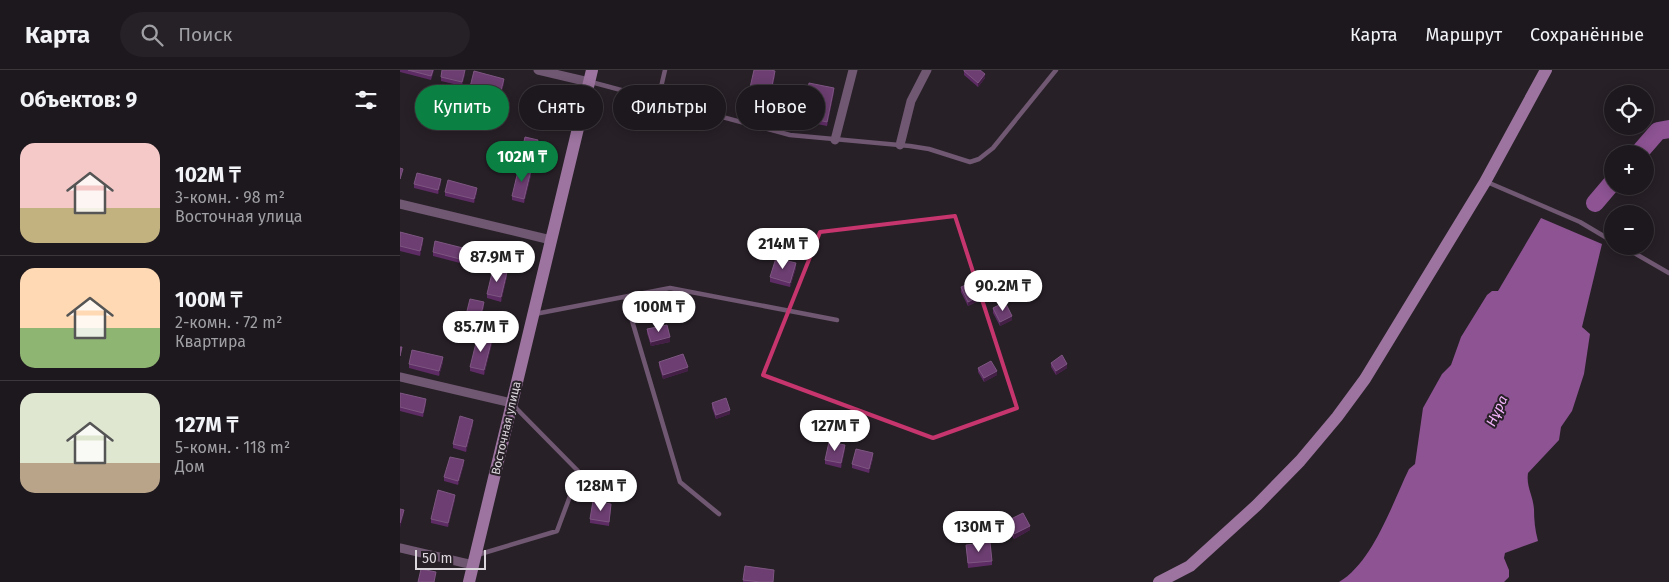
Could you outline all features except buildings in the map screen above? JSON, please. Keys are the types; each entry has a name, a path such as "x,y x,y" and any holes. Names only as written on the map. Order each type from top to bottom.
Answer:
{"street":[{"path":"538,70 591,76"},
{"path":"835,140 853,70"},
{"path":"900,145 911,101 927,70"},
{"path":"1159,582 1190,566 1257,505 1300,461 1337,418 1366,379 1485,182 1546,70"},
{"name":"Восточная улица","path":"469,582 591,76"},
{"path":"400,204 551,240"},
{"path":"400,377 512,403"},
{"path":"400,548 474,560"}],"lane":[{"path":"662,85 665,70"},
{"path":"726,118 790,135 930,149 970,162 979,159 992,148 1056,70"},
{"path":"591,76 616,85"},
{"path":"1485,182 1580,222 1604,236"},
{"path":"1638,255 1669,273"},
{"path":"533,314 670,288 837,320"},
{"path":"625,297 680,482 720,514"},
{"path":"474,560 557,531 579,472 512,403"}],"highlighted area":[{"path":"955,216 1017,408 933,438 763,375 820,232"}],"water":[{"path":"1541,218 1602,244 1582,327 1590,334 1584,374 1572,411 1561,427 1559,440 1528,473 1538,541 1505,553 1504,558 1509,570 1509,577 1504,582 1339,582 1351,573 1372,547 1409,469 1415,464 1423,408 1442,374 1451,365 1461,337 1487,295 1492,291 1498,291"}],"waterway":[{"name":"Нұра","path":"1646,145 1658,131 1669,129"},
{"name":"Нұра","path":"1595,203 1604,192"}]}
